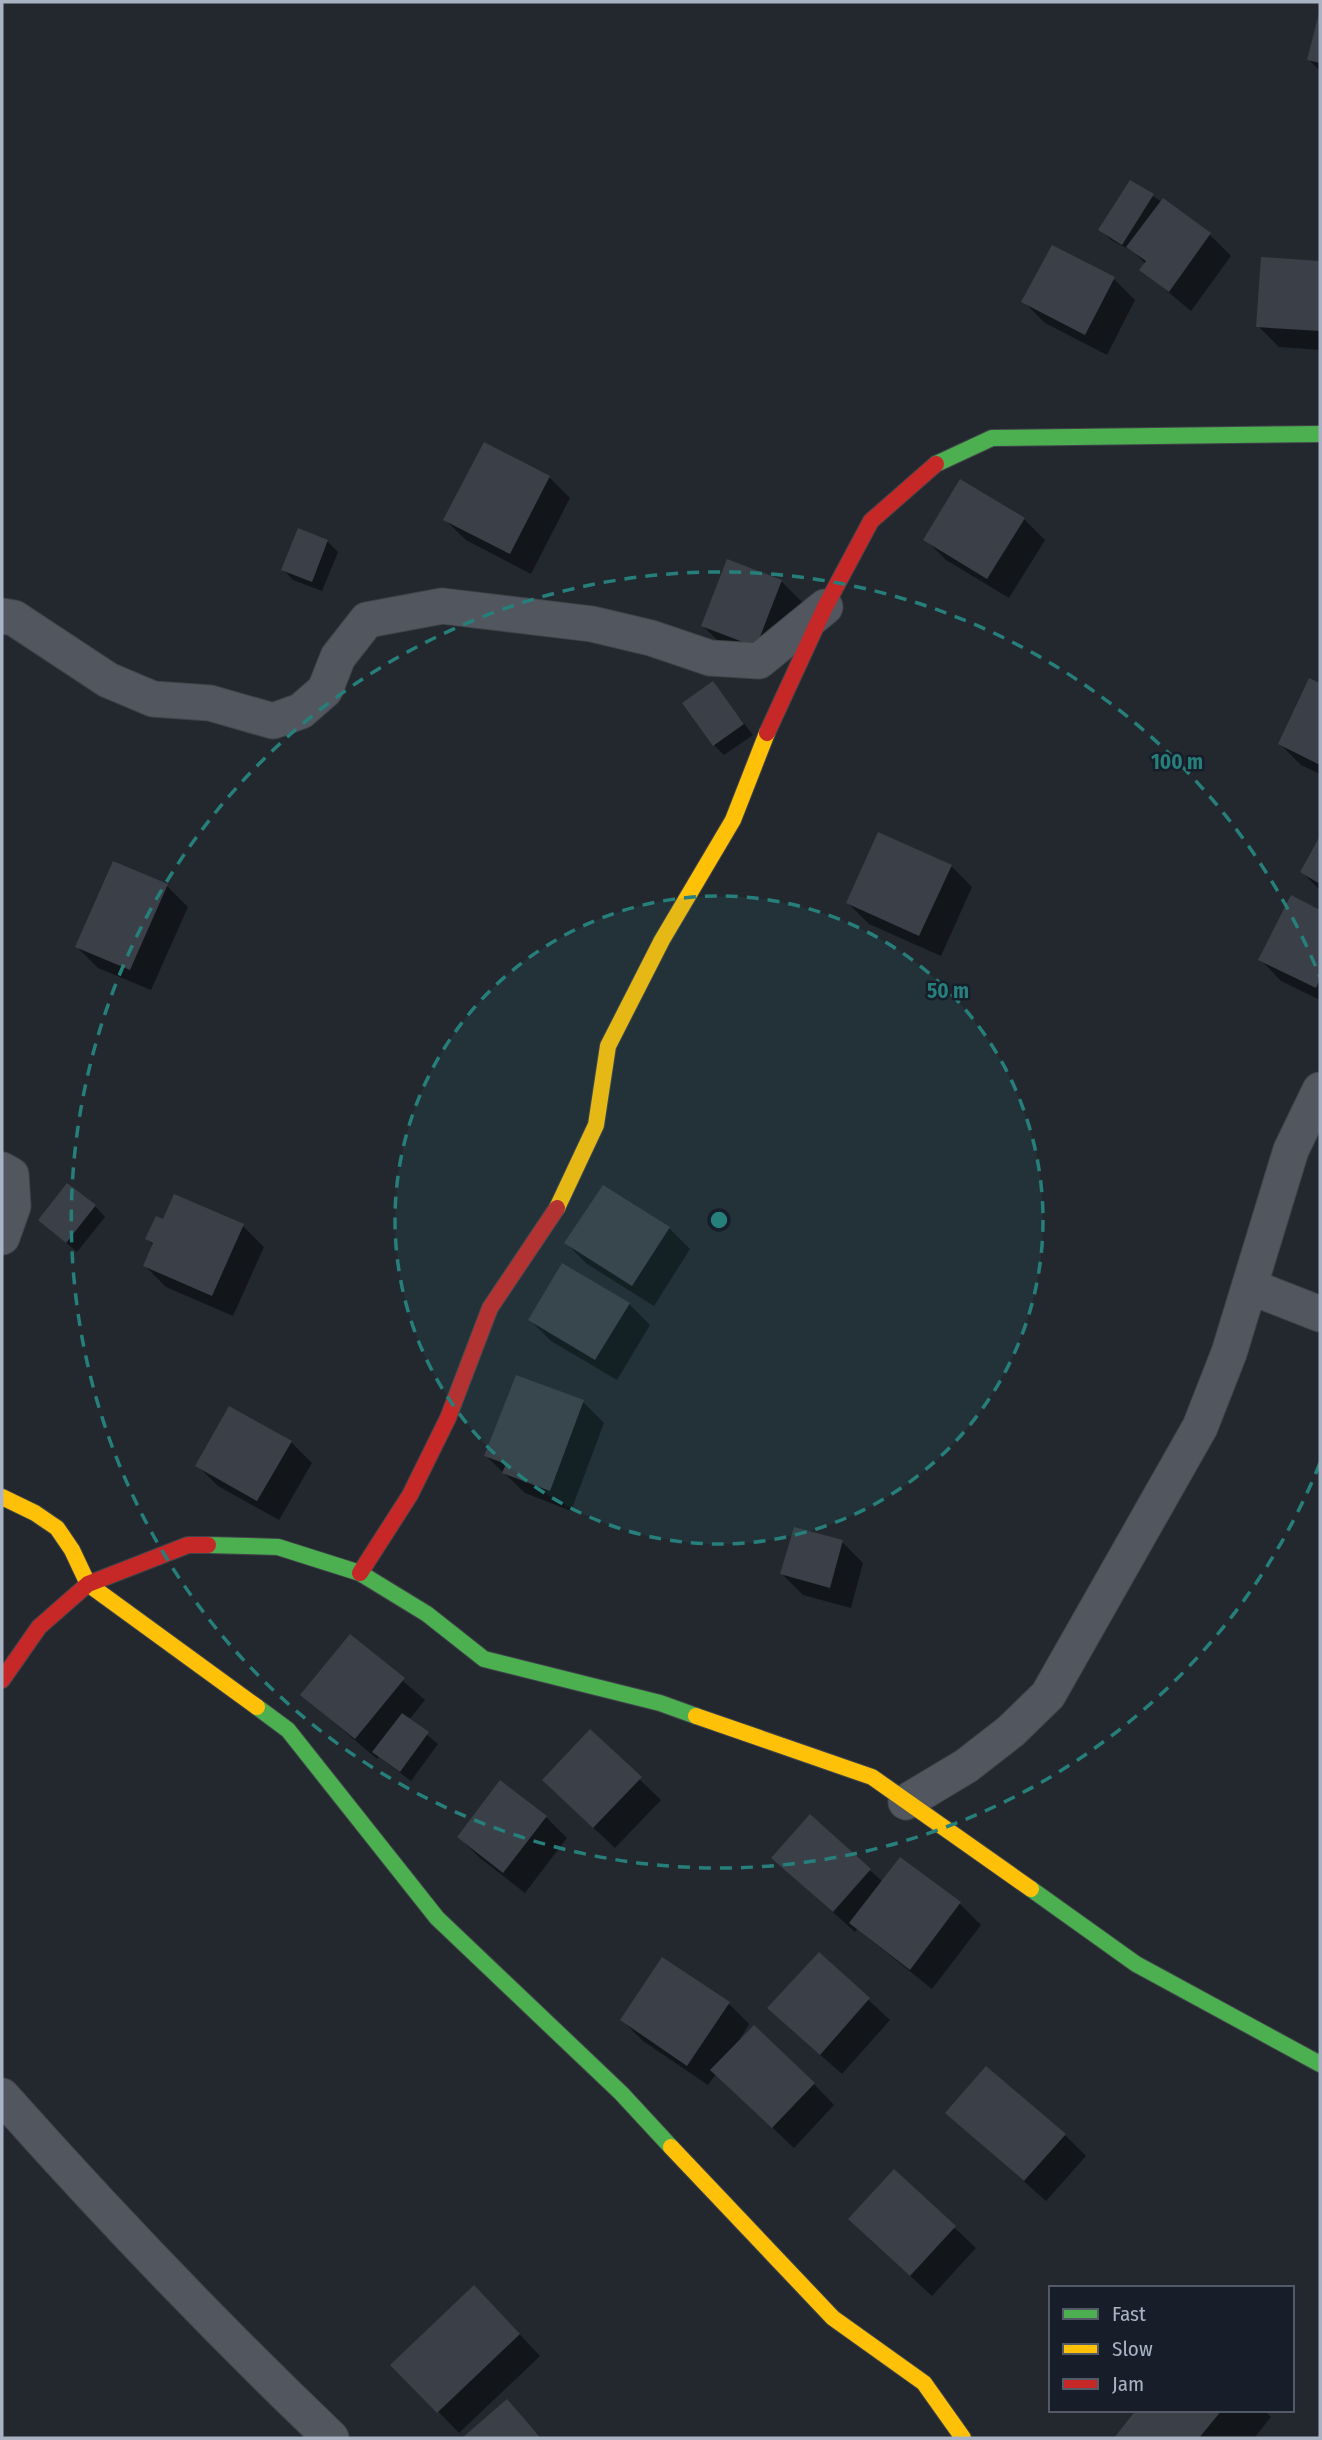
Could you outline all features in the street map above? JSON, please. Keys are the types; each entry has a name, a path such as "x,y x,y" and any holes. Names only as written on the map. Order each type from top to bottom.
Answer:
{"street":[{"path":"360,1573 410,1495 443,1429 490,1308 563,1200 596,1125 608,1046 662,940 733,820 775,713 825,607 871,521 929,467 992,438 1320,434"},
{"path":"2,616 14,618 108,680 153,699 210,703 272,721 301,711 325,690 338,657 367,620 442,606 592,624 651,638 710,658 759,661 825,607"},
{"path":"906,1802 966,1766 1011,1731 1048,1695 1200,1427 1230,1353 1291,1150 1320,1090"},
{"path":"2,1170 11,1175 13,1206 2,1237"},
{"path":"1251,1287 1320,1314"},
{"path":"2,1497 48,1518 74,1548 88,1584 288,1730 437,1918 621,2093 833,2318 924,2383 963,2438"},
{"path":"2,1680 38,1627 88,1584 188,1545 278,1547 360,1573 427,1614 484,1659 660,1703 872,1777 1136,1964 1320,2064"},
{"path":"2,2096 121,2230 225,2337 331,2438"}],"building":[{"path":"1320,9 1320,63 1307,60"},
{"path":"1130,180 1154,194 1122,245 1098,230"},
{"path":"1163,198 1211,233 1169,292 1139,270 1146,261 1126,247"},
{"path":"1052,245 1115,277 1085,335 1021,302"},
{"path":"1261,257 1320,261 1320,331 1256,327"},
{"path":"484,442 550,476 510,554 443,520"},
{"path":"960,479 1025,518 987,579 923,540"},
{"path":"298,528 328,540 312,582 281,570"},
{"path":"727,559 782,580 756,647 701,626"},
{"path":"1309,678 1320,683 1320,765 1278,744"},
{"path":"713,681 744,724 713,746 682,703"},
{"path":"878,832 952,865 919,936 846,903"},
{"path":"1320,836 1320,884 1300,872"},
{"path":"113,861 168,884 130,970 75,947"},
{"path":"1291,895 1320,910 1320,979 1316,988 1258,960"},
{"path":"67,1183 96,1205 66,1243 38,1220"},
{"path":"603,1185 670,1227 632,1286 564,1243"},
{"path":"174,1194 244,1224 212,1296 143,1266 153,1243 145,1239 156,1216 163,1219"},
{"path":"562,1263 630,1303 595,1360 528,1320"},
{"path":"516,1375 584,1400 550,1491 502,1473 506,1464 484,1456"},
{"path":"229,1406 292,1441 257,1501 195,1466"},
{"path":"794,1527 843,1540 830,1588 780,1574"},
{"path":"350,1634 405,1678 355,1739 300,1695"},
{"path":"402,1713 429,1732 400,1772 372,1752"},
{"path":"590,1729 642,1777 593,1828 542,1780"},
{"path":"500,1780 547,1816 503,1873 457,1837"},
{"path":"810,1814 871,1869 833,1912 771,1858"},
{"path":"900,1857 961,1902 910,1970 849,1923"},
{"path":"819,1952 870,1998 820,2055 767,2008"},
{"path":"662,1957 730,2002 687,2066 620,2020"},
{"path":"754,2025 815,2083 772,2128 710,2070"},
{"path":"986,2066 1066,2134 1024,2181 945,2113"},
{"path":"894,2169 956,2226 910,2276 848,2219"},
{"path":"474,2285 520,2334 437,2413 390,2365"},
{"path":"507,2399 541,2438 462,2438"},
{"path":"1134,2412 1220,2412 1199,2438 1114,2438"}],"traffic: fast":[{"path":"936,464 992,438 1320,434"},
{"path":"208,1545 278,1547 360,1573 427,1614 484,1659 660,1703 696,1716"},
{"path":"257,1707 288,1730 437,1918 621,2093 671,2147"},
{"path":"1031,1889 1136,1964 1320,2064"}],"traffic: slow":[{"path":"557,1208 596,1125 608,1046 662,940 733,820 767,733"},
{"path":"2,1497 35,1513 57,1528 72,1550 88,1584 257,1707"},
{"path":"696,1716 872,1777 1031,1889"},
{"path":"671,2147 833,2318 924,2383 963,2438"}],"traffic: jam":[{"path":"767,733 825,607 871,521 936,464"},
{"path":"360,1573 410,1495 448,1418 490,1308 557,1208"},
{"path":"2,1680 39,1627 88,1584 188,1545 208,1545"}]}
